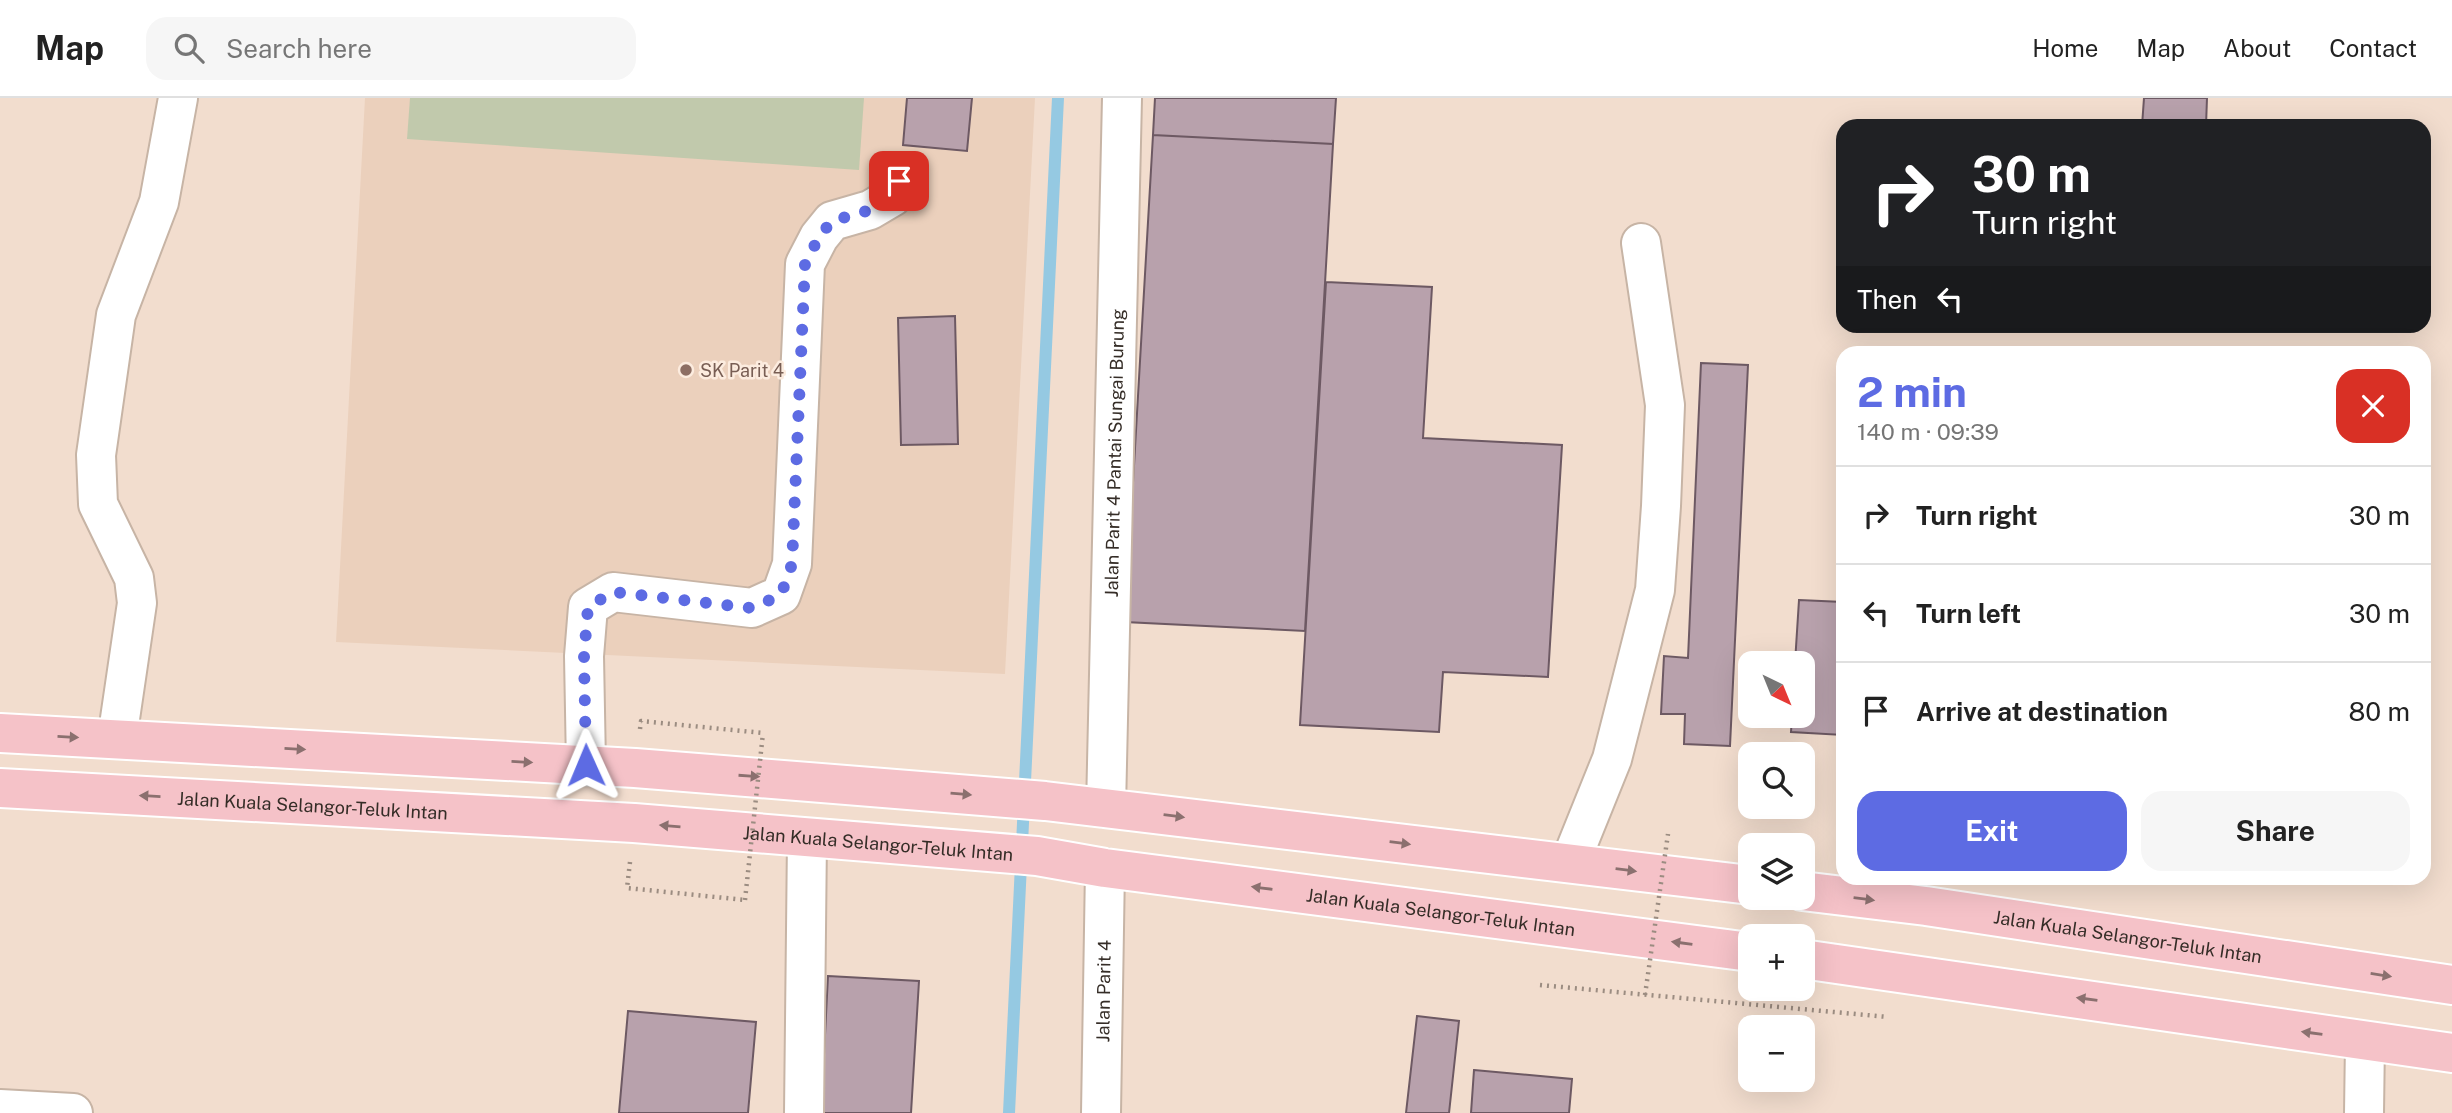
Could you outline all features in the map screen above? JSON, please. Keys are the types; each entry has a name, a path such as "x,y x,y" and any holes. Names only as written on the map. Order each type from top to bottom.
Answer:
{"highway":[{"path":"0,733 586,765 1045,801 1738,884"},
{"name":"Jalan Kuala Selangor-Teluk Intan","path":"0,788 634,823 1037,856 1105,868 1738,950"},
{"name":"Jalan Kuala Selangor-Teluk Intan","path":"1815,893 1926,906 2452,985"},
{"path":"1815,961 2452,1053"}],"street":[{"path":"117,739 137,603 134,578 98,504 96,455 116,315 159,202 178,98"},
{"name":"Jalan Parit 4 Pantai Sungai Burung","path":"1106,808 1122,98"},
{"path":"586,765 584,656 588,607 613,592 752,608 781,595 792,564 805,264 819,237 832,221 870,210 892,197 899,181"},
{"path":"1570,863 1612,759 1655,590 1665,405 1641,243"},
{"path":"804,1113 807,838"},
{"name":"Jalan Parit 4","path":"1101,1113 1105,868"},
{"path":"2364,1113 2365,1041"},
{"path":"0,1109 73,1113"}],"path":[{"path":"627,888 745,900 764,733 640,720"},
{"path":"1645,995 1668,834"},
{"path":"1540,985 1888,1017"}],"shaded area":[{"name":"SK Parit 4","path":"365,98 1035,98 1005,674 336,642"}],"green space":[{"path":"410,98 864,98 859,170 407,139"}],"building":[{"path":"907,98 972,98 967,151 903,145"},
{"path":"1155,98 1336,98 1333,144 1153,135"},
{"path":"2144,98 2207,98 2206,119 2142,119"},
{"path":"1153,135 1333,144 1305,631 1125,622"},
{"path":"1326,282 1432,287 1423,438 1562,445 1548,677 1443,672 1439,732 1300,725"},
{"path":"955,316 958,444 901,445 898,318"},
{"path":"1701,363 1748,365 1730,746 1684,744 1685,714 1661,714 1664,656 1688,658"},
{"path":"1799,600 1836,602 1836,735 1791,732 1791,728 1815,728 1815,651 1796,651"},
{"path":"828,976 919,981 911,1113 821,1113"},
{"path":"628,1011 756,1022 748,1113 619,1113"},
{"path":"1417,1016 1459,1021 1449,1113 1406,1113"},
{"path":"1474,1070 1572,1079 1569,1113 1471,1113"}],"waterway":[{"path":"1009,1113 1058,98"}],"place":[{"name":"SK Parit 4","path":"686,370"}],"route":[{"path":"586,765 584,656 588,607 613,592 752,608 781,595 792,564 805,264 819,237 832,221 870,210 892,197 899,181"}]}
